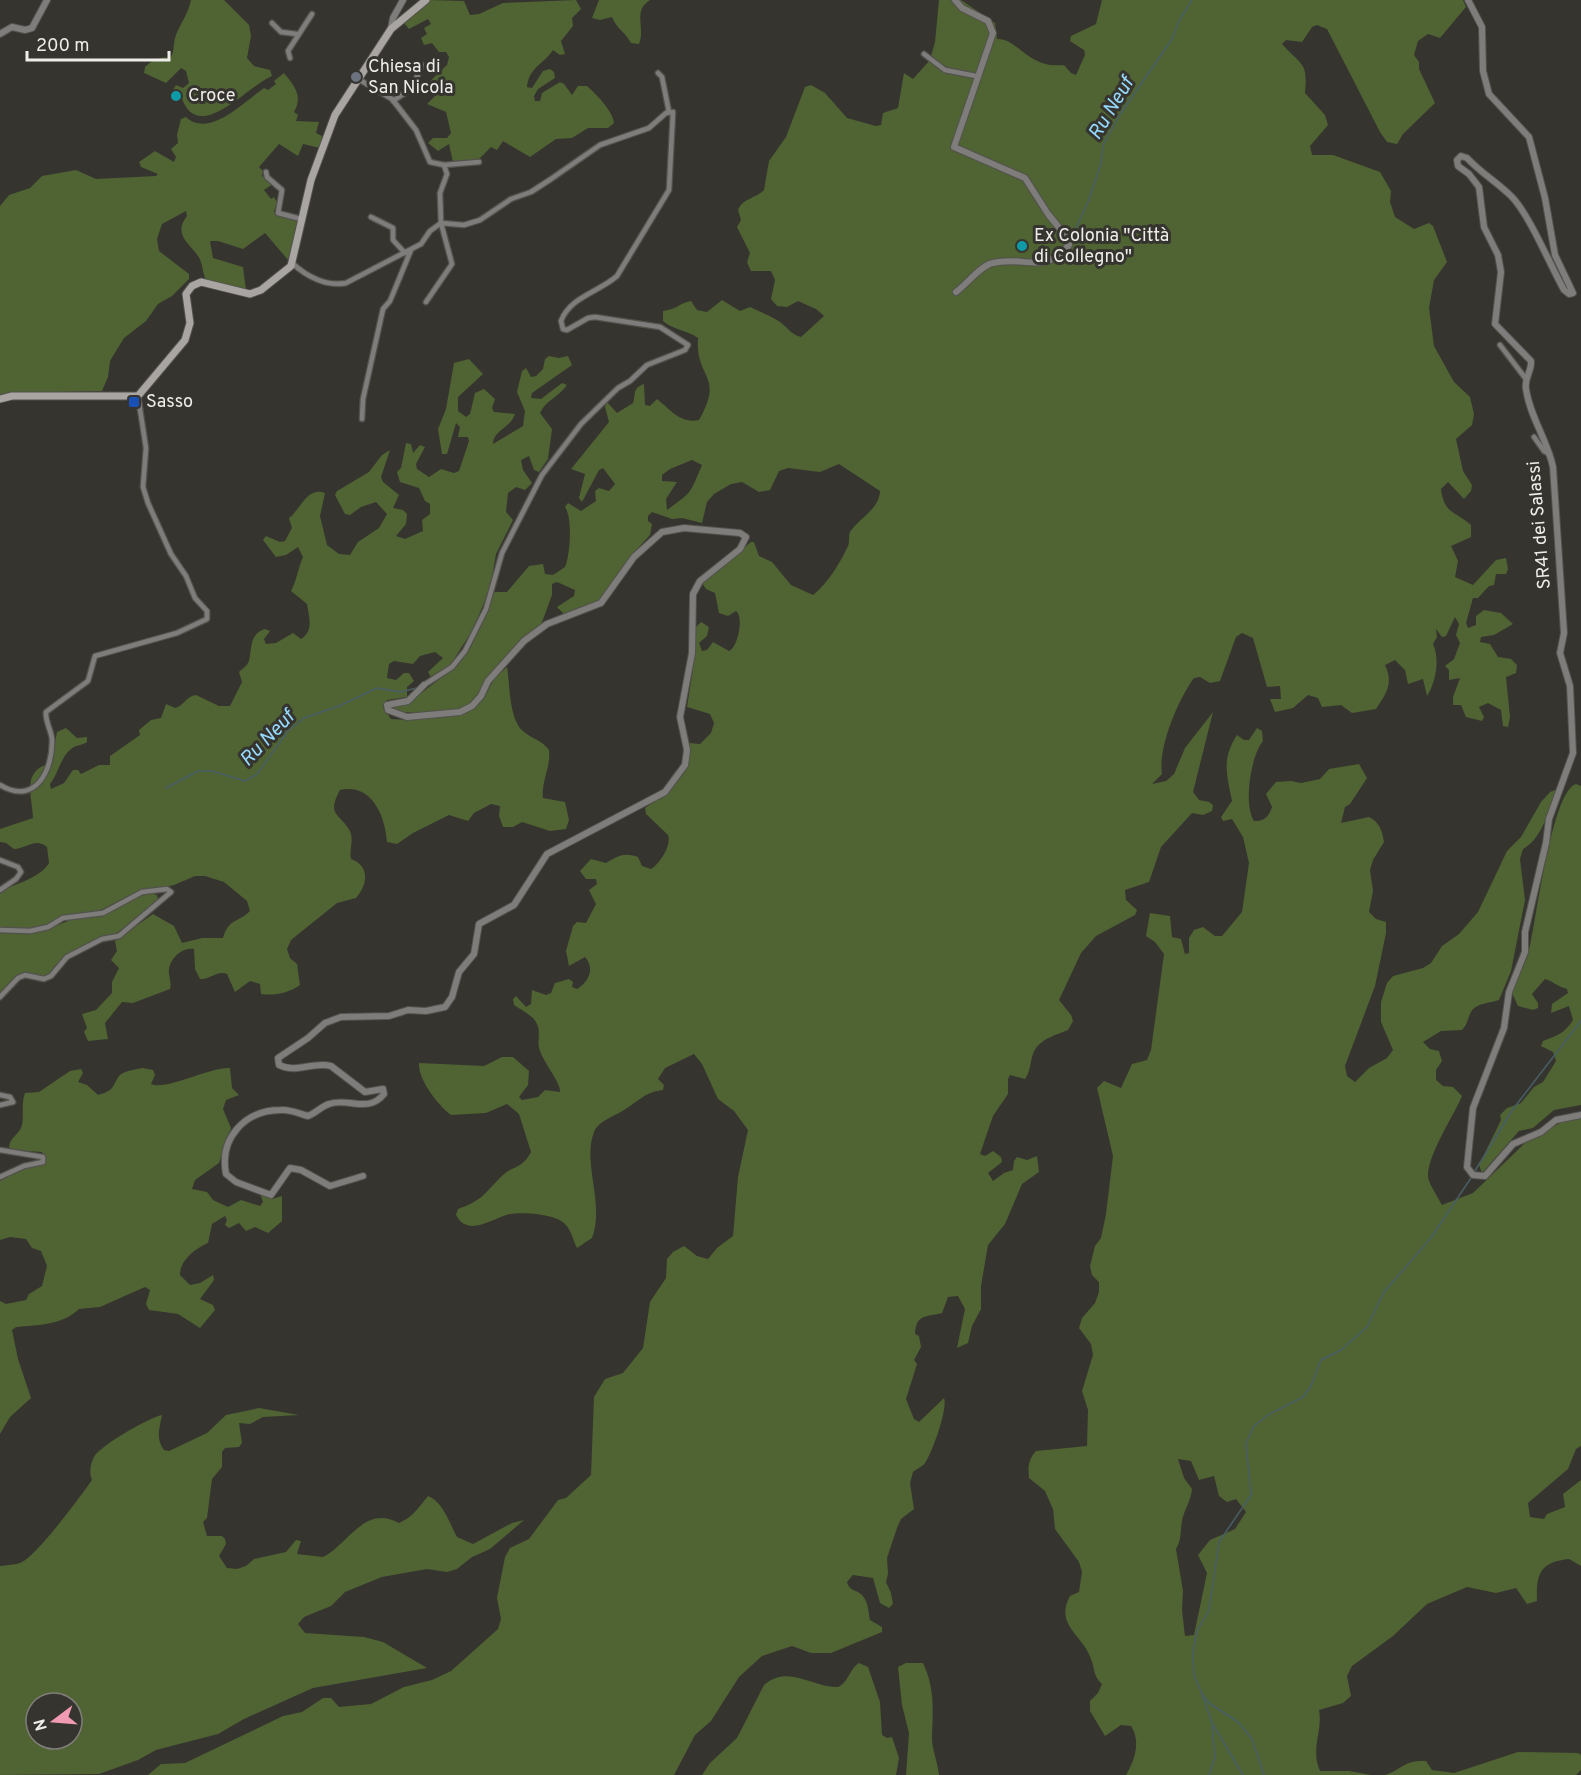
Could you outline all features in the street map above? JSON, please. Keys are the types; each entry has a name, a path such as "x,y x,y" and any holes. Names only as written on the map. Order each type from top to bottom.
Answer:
{"main road":[{"path":"0,399 12,396 138,396 185,340 190,328 185,300 189,289 205,282 250,294 261,290 290,266 311,180 335,115 391,30 426,0"}],"street":[{"path":"0,34 12,27 25,30 32,28 47,0"},
{"path":"391,30 393,18 403,0"},
{"path":"955,0 962,8 988,21 993,33 976,76 954,147 1025,178 1048,214 1067,236 1069,245 1053,261 993,263 980,270 974,279 956,292"},
{"name":"SR41 dei Salassi","path":"1468,0 1482,27 1483,71 1489,94 1529,137 1545,198 1555,255 1573,287 1573,293 1569,294 1564,290 1527,217 1512,197 1495,185 1467,158 1461,156 1457,160 1458,166 1469,174 1479,187 1484,227 1498,255 1501,272 1495,324 1531,361 1526,379 1529,403 1550,454 1564,633 1560,653 1570,687 1573,753 1562,789 1549,819 1546,843 1525,932 1525,952 1509,992 1504,1028 1473,1108 1467,1167 1473,1175 1485,1176 1513,1144 1541,1132 1556,1120 1581,1115"},
{"path":"290,58 288,51 312,14"},
{"path":"272,23 281,33 297,34"},
{"path":"924,54 945,70 976,76"},
{"path":"393,101 412,88 423,65"},
{"path":"658,73 662,77 669,112"},
{"path":"360,80 393,101 416,130 428,159 433,163 444,165 479,162"},
{"path":"290,266 313,278 342,284 421,244 430,231 441,223 464,225 480,220 506,202 551,179 600,145 649,128 669,112"},
{"path":"363,1176 330,1186 301,1170 290,1168 271,1195 230,1178 226,1174 224,1164 226,1149 240,1124 258,1115 281,1110 308,1116 327,1104 363,1105 379,1101 384,1094 383,1089 365,1092 331,1066 324,1064 290,1069 279,1065 278,1058 308,1038 325,1023 341,1017 389,1016 408,1010 426,1011 445,1007 452,997 459,972 474,954 479,924 514,905 547,854 665,792 685,765 687,750 681,717 692,653 693,594 700,581 740,549 746,537 740,533 691,528 662,532 628,564 601,603 547,624 524,641 493,674 481,696 472,706 459,712 407,717 394,715 388,710 387,705 391,702 408,701 424,685 452,667 465,651 486,609 502,553 542,475 581,424 618,388 630,381 647,365 685,350 688,345 653,325 595,317 588,318 567,330 562,326 561,321 576,301 606,285 617,276 664,202 669,190 674,119 673,112 669,112"},
{"path":"426,302 452,264 441,223 440,193 447,174 444,165"},
{"path":"266,172 267,177 282,190 278,213 301,219"},
{"path":"371,217 393,228 393,240 405,253"},
{"path":"362,419 363,399 383,309 390,301 411,250"},
{"path":"1500,345 1526,379"},
{"path":"0,784 11,792 21,793 34,787 43,778 52,741 46,712 88,681 95,656 177,633 207,619 207,611 195,598 186,576 164,541 143,487 146,448 138,396"},
{"path":"1534,437 1544,451 1550,454"},
{"path":"0,860 18,867 21,872 16,879 0,890"},
{"path":"0,930 39,929 63,918 103,913 142,892 167,889 171,892 119,936 102,939 67,957 51,976 44,980 25,975 18,978 0,997"},
{"path":"0,1095 10,1097 13,1102 0,1105"},
{"path":"0,1150 43,1157 43,1162 24,1166 0,1177"}],"green space":[{"path":"191,0 224,0 249,25 251,36 247,58 254,66 270,70 272,76 223,109 210,115 198,116 188,110 181,96 173,90 176,85 183,88 189,83 186,71 181,68 166,83 144,73 145,67 154,61 170,58 174,41"},
{"path":"429,0 464,1 470,15 479,14 503,3 576,0 581,9 572,18 573,26 561,41 565,54 560,55 553,50 534,70 527,87 532,88 543,71 550,69 554,72 555,78 538,89 534,96 535,101 540,101 542,93 560,82 572,95 578,86 587,86 607,108 614,123 608,128 588,128 572,138 556,139 530,157 503,141 497,150 491,147 478,160 453,162 449,144 438,151 428,143 433,138 447,138 451,133 446,112 427,104 436,95 426,85 447,65 449,57 446,52 439,52 432,43 424,45 421,38 427,34 424,28 431,24 428,19 409,29 403,22"},
{"path":"599,0 650,0 645,4 640,15 639,44 631,43 612,17 600,20 592,18"},
{"path":"939,0 961,0 995,23 997,39 1011,43 1041,62 1064,65 1076,75 1085,55 1084,50 1070,41 1071,36 1096,24 1102,0 1463,0 1466,7 1440,38 1428,34 1418,41 1414,55 1435,103 1403,134 1397,144 1387,142 1380,132 1327,29 1317,25 1312,27 1302,42 1286,40 1282,44 1302,65 1305,75 1305,93 1325,115 1328,125 1310,146 1312,155 1333,155 1380,172 1391,191 1390,202 1395,217 1414,229 1429,223 1433,226 1447,262 1434,280 1429,308 1434,346 1454,382 1470,397 1474,414 1472,425 1456,439 1463,471 1472,485 1471,491 1464,499 1448,482 1441,489 1442,497 1451,511 1471,525 1471,537 1451,546 1458,561 1455,577 1473,585 1496,560 1506,558 1508,569 1506,574 1496,574 1494,585 1489,586 1478,598 1473,598 1466,623 1468,628 1476,625 1476,616 1484,610 1501,613 1513,624 1494,635 1481,637 1480,642 1490,644 1498,657 1511,659 1517,665 1516,673 1506,677 1510,717 1508,727 1503,726 1501,710 1488,703 1479,707 1484,717 1482,721 1466,717 1461,705 1453,705 1453,697 1460,678 1449,680 1449,670 1445,666 1454,659 1460,643 1456,635 1459,624 1455,617 1446,636 1442,637 1436,629 1437,637 1433,644 1436,670 1427,696 1423,679 1408,684 1405,670 1395,660 1385,665 1389,678 1388,688 1376,709 1352,713 1341,705 1322,707 1318,698 1308,695 1293,708 1275,712 1270,699 1281,699 1280,686 1267,687 1253,638 1242,633 1236,637 1220,681 1210,683 1200,677 1194,678 1170,724 1163,751 1162,774 1152,784 1166,781 1174,774 1185,748 1213,712 1193,792 1199,800 1213,805 1212,811 1203,815 1192,813 1161,847 1149,882 1125,890 1126,900 1137,910 1135,915 1096,936 1081,953 1059,1000 1073,1021 1068,1030 1047,1039 1038,1046 1034,1051 1025,1079 1010,1075 1008,1079 1008,1094 993,1116 980,1154 985,1156 993,1151 1001,1157 1002,1162 988,1173 993,1181 1013,1170 1017,1157 1027,1160 1037,1156 1039,1172 1022,1184 1005,1224 988,1245 981,1286 981,1309 972,1326 968,1343 957,1348 965,1309 958,1296 948,1297 942,1313 927,1316 917,1323 915,1334 919,1336 921,1347 914,1360 917,1364 906,1399 914,1419 919,1422 944,1398 945,1404 939,1431 928,1458 913,1472 910,1483 914,1509 901,1519 887,1558 886,1582 893,1604 889,1608 880,1603 873,1578 853,1575 847,1582 851,1589 860,1593 864,1598 870,1620 882,1627 882,1632 831,1653 811,1653 792,1646 762,1656 739,1677 711,1721 695,1735 674,1775 148,1775 161,1764 185,1763 283,1716 302,1712 323,1698 331,1698 339,1707 371,1704 404,1687 432,1680 451,1671 498,1629 501,1619 497,1598 505,1557 510,1548 529,1539 558,1500 566,1498 591,1475 594,1397 605,1379 623,1373 643,1348 650,1302 666,1278 667,1259 673,1252 684,1246 697,1256 708,1259 717,1248 733,1236 738,1177 748,1130 734,1111 718,1099 702,1064 694,1054 665,1068 658,1079 664,1085 663,1090 647,1095 596,1128 590,1157 596,1211 595,1225 592,1238 577,1248 566,1225 546,1216 510,1214 474,1226 461,1222 456,1215 458,1209 479,1199 503,1175 521,1165 531,1152 519,1114 507,1104 486,1113 451,1115 430,1092 422,1077 419,1063 484,1066 502,1057 513,1057 529,1071 528,1085 519,1097 522,1100 538,1097 545,1090 560,1092 558,1083 540,1051 539,1029 536,1022 514,1005 513,999 516,996 526,1007 531,1004 532,990 546,995 551,993 555,983 569,979 573,982 572,987 577,989 587,979 590,966 585,957 569,966 566,951 573,926 577,922 586,923 596,904 589,890 597,884 596,879 586,879 580,871 591,859 606,863 614,858 629,855 638,857 642,866 651,869 658,863 667,848 668,835 646,814 645,808 668,792 684,773 690,743 700,744 711,733 714,723 710,714 687,707 693,669 694,629 701,622 709,627 707,636 699,643 702,651 707,650 713,642 729,651 735,644 739,632 740,619 736,611 728,616 719,613 715,593 706,589 702,583 751,542 754,542 759,556 772,562 791,585 813,595 824,585 837,566 848,546 850,532 872,509 879,498 880,491 839,464 820,472 788,468 779,471 770,490 759,492 742,482 731,484 714,494 707,502 702,523 682,518 672,519 652,512 648,516 648,521 652,524 650,535 629,558 602,599 564,614 557,607 574,596 575,590 557,582 552,584 552,595 541,625 504,658 471,703 458,710 425,713 394,712 390,706 408,703 458,665 471,647 493,592 507,592 529,566 543,564 545,574 553,575 565,567 570,537 568,512 565,507 568,503 581,511 596,501 595,491 599,488 609,491 615,484 603,468 599,470 582,502 579,498 585,474 571,469 609,422 605,407 607,402 617,413 633,403 636,390 644,384 645,405 650,406 657,399 681,418 699,420 706,405 709,385 698,352 698,338 663,321 663,311 691,301 697,310 707,312 722,300 740,311 750,307 764,313 801,337 824,316 816,309 798,301 787,307 777,306 771,299 775,280 771,271 751,271 747,262 750,253 737,227 741,220 738,210 743,203 764,190 769,161 786,137 805,87 811,85 825,93 847,118 876,126 881,125 883,113 898,108 904,73 913,79 930,60 935,42","holes":["692,460 702,465 689,492 667,510 666,499 677,482 662,481 662,475"]},
{"path":"284,73 298,96 294,112 298,115 296,121 319,122 316,133 322,136 320,148 303,144 298,156 279,144 259,167 263,171 262,176 273,184 264,190 271,199 274,197 277,202 274,212 299,221 289,261 265,233 243,249 218,241 210,241 213,258 243,267 246,290 244,292 206,280 200,259 186,242 182,233 181,228 187,216 186,211 162,224 157,239 159,251 189,274 189,279 172,296 158,304 146,321 124,338 110,361 108,377 102,391 8,393 0,397 0,206 9,195 30,188 42,176 76,170 96,179 156,176 158,174 141,167 139,162 155,151 174,162 176,157 171,149 178,143 177,135 181,119 186,117 195,123 205,124 216,121 237,109 264,88 268,90"},
{"path":"549,356 559,358 568,356 572,365 532,393 531,398 541,399 562,383 567,385 540,413 552,429 548,459 539,472 534,470 529,456 521,460 523,470 532,483 525,490 516,487 508,493 506,512 513,520 496,554 490,589 472,631 449,667 431,677 428,672 443,658 435,652 420,656 413,664 394,661 389,664 387,678 396,680 404,673 409,673 414,681 407,687 407,697 387,700 383,707 391,719 407,720 463,714 483,700 494,679 507,667 511,701 518,726 549,750 543,798 565,802 569,820 566,829 550,831 522,822 513,827 503,827 499,816 500,806 491,804 474,813 468,821 449,815 413,833 397,844 387,842 380,812 368,797 351,789 340,790 334,810 350,831 351,859 361,866 365,881 356,898 337,903 291,940 287,949 290,958 297,964 300,985 286,992 266,995 261,994 260,984 250,981 235,992 227,974 220,973 200,979 195,969 194,949 182,951 170,965 170,989 133,1003 122,1002 105,1023 108,1039 88,1041 84,1032 87,1028 82,1014 96,1010 112,993 112,982 119,968 111,960 117,951 115,941 153,914 174,926 182,943 202,938 223,938 231,924 250,911 247,901 224,882 205,876 195,876 174,885 134,893 99,911 67,915 45,926 31,929 0,928 0,893 33,877 49,863 47,847 43,844 34,843 14,849 0,842 0,829 33,818 30,785 35,772 51,763 57,732 66,728 77,738 87,737 87,742 74,747 66,754 50,784 51,789 64,783 73,770 78,770 81,774 99,765 110,765 110,756 140,735 139,730 151,720 161,718 166,704 175,708 196,695 219,706 230,706 242,682 239,672 249,661 252,642 256,634 265,629 270,631 264,639 266,644 276,643 293,633 301,639 309,628 307,604 291,591 303,557 298,547 286,555 276,557 263,540 266,536 280,542 285,541 292,528 289,518 309,495 325,493 320,516 327,545 339,554 350,555 358,542 379,528 387,514 376,502 361,507 350,515 345,514 335,495 337,491 369,472 382,455 390,450 381,477 383,482 399,495 393,508 403,510 407,514 406,524 396,536 405,539 423,531 422,520 430,514 430,504 425,501 419,488 400,482 397,472 401,468 406,443 411,444 413,453 420,445 425,447 416,464 417,469 429,477 441,469 454,473 459,471 469,441 468,437 458,437 460,427 456,423 447,454 442,454 438,429 446,409 454,363 469,359 483,374 458,397 458,411 466,417 470,414 475,393 484,389 495,399 492,408 494,412 515,414 510,423 496,435 493,444 523,426 525,411 517,392 522,371 526,368 531,377 536,376 543,369 545,359"},
{"path":"1257,728 1262,731 1263,741 1255,757 1250,780 1249,803 1254,821 1266,818 1269,813 1272,807 1266,794 1276,782 1301,783 1320,779 1329,769 1359,764 1367,778 1350,804 1345,807 1341,823 1369,817 1378,824 1381,830 1384,842 1370,870 1373,891 1369,912 1376,919 1386,922 1386,933 1375,986 1345,1066 1347,1076 1355,1082 1369,1068 1387,1058 1393,1050 1381,1022 1381,1002 1387,983 1393,976 1423,968 1431,963 1442,946 1459,934 1478,912 1507,851 1521,837 1541,802 1550,792 1558,789 1536,838 1523,849 1520,859 1525,900 1511,971 1499,1000 1473,1009 1462,1030 1441,1031 1423,1042 1430,1049 1439,1051 1442,1061 1436,1070 1436,1080 1443,1086 1453,1087 1462,1096 1435,1151 1428,1173 1429,1181 1442,1205 1473,1193 1527,1141 1562,1122 1581,1118 1581,1446 1576,1449 1568,1469 1528,1503 1530,1517 1544,1519 1547,1514 1565,1507 1563,1494 1581,1480 1581,1566 1569,1559 1546,1566 1539,1577 1537,1601 1527,1604 1516,1588 1496,1593 1467,1587 1427,1604 1393,1636 1352,1666 1347,1676 1351,1696 1343,1703 1319,1710 1317,1763 1320,1771 1349,1771 1371,1775 1126,1775 1136,1750 1136,1738 1131,1726 1121,1725 1105,1736 1090,1711 1090,1701 1098,1693 1102,1684 1087,1651 1065,1615 1070,1596 1079,1592 1082,1572 1079,1562 1055,1529 1053,1509 1045,1491 1029,1478 1029,1467 1031,1457 1036,1451 1087,1446 1088,1410 1082,1391 1093,1355 1091,1344 1079,1328 1082,1318 1095,1303 1099,1292 1099,1282 1092,1275 1090,1266 1095,1246 1101,1238 1113,1156 1097,1088 1104,1081 1121,1088 1132,1064 1147,1060 1151,1050 1164,954 1155,942 1146,936 1150,913 1170,916 1172,937 1181,939 1185,954 1189,953 1189,938 1194,930 1203,927 1215,936 1222,936 1242,912 1249,863 1243,837 1232,819 1223,821 1221,817 1232,801 1227,767 1229,752 1237,735 1244,740 1249,740","holes":["1178,1459 1191,1461 1199,1480 1214,1476 1219,1496 1227,1502 1236,1499 1246,1512 1235,1529 1210,1540 1198,1555 1207,1573 1194,1635 1185,1636 1182,1610 1183,1591 1176,1549 1192,1489 1184,1478"]},
{"path":"1576,784 1581,786 1581,1105 1554,1110 1533,1128 1519,1131 1482,1173 1479,1165 1501,1120 1500,1115 1507,1108 1521,1103 1534,1087 1543,1082 1556,1061 1553,1052 1541,1046 1543,1041 1560,1034 1573,1020 1569,1006 1551,1013 1552,1004 1568,993 1567,989 1548,980 1545,979 1532,994 1538,1003 1538,1008 1533,1010 1518,1006 1512,993 1528,954 1552,833 1559,810 1567,792"},
{"path":"150,893 157,895 158,900 117,933 96,939 63,957 46,977 16,976 0,993 0,932 29,933 48,929 73,919 102,916 135,897"},
{"path":"143,1068 153,1070 155,1075 151,1084 158,1085 230,1068 232,1088 239,1095 226,1100 223,1109 231,1128 219,1163 195,1180 192,1189 207,1192 213,1200 228,1207 241,1200 260,1206 263,1202 260,1193 272,1199 282,1196 282,1221 268,1233 255,1227 246,1231 239,1223 229,1228 225,1225 227,1220 225,1216 212,1224 208,1243 189,1256 180,1275 190,1285 200,1283 213,1275 214,1280 200,1299 213,1305 215,1310 200,1328 178,1314 149,1310 146,1304 150,1290 145,1287 100,1307 79,1309 58,1321 16,1327 12,1330 18,1359 31,1398 10,1417 0,1434 0,1301 6,1304 26,1300 29,1294 42,1286 47,1266 41,1251 32,1248 26,1239 10,1237 0,1240 0,1181 20,1170 44,1164 46,1161 42,1152 13,1150 9,1147 22,1125 25,1093 39,1092 70,1071 81,1069 83,1073 78,1082 87,1085 98,1095 110,1090 121,1074"},
{"path":"259,1408 299,1415 263,1417 250,1424 239,1423 242,1443 239,1447 225,1448 222,1452 222,1467 212,1479 207,1518 203,1522 207,1536 222,1536 225,1539 226,1544 219,1556 227,1568 237,1569 246,1566 254,1559 286,1552 296,1540 301,1541 297,1554 323,1557 366,1522 376,1519 387,1519 399,1523 404,1521 428,1496 442,1508 457,1537 473,1544 512,1523 524,1520 490,1549 472,1557 457,1569 447,1572 427,1569 382,1577 345,1592 331,1606 304,1617 298,1624 305,1633 364,1637 383,1642 427,1668 313,1688 244,1719 218,1734 156,1750 138,1760 99,1774 0,1775 0,1566 22,1562 38,1548 92,1480 90,1468 94,1457 115,1439 146,1421 162,1415 159,1433 164,1450 169,1451 207,1433 226,1415"},
{"path":"859,1663 868,1667 880,1702 882,1735 887,1738 892,1737 899,1758 896,1775 702,1775 710,1763 737,1738 764,1685 773,1679 792,1677 838,1687 845,1682"},
{"path":"906,1663 923,1663 930,1681 932,1743 939,1775 906,1775 909,1733 902,1705 898,1667"},
{"path":"1518,1752 1578,1753 1581,1755 1581,1770 1576,1775 1385,1775 1408,1763 1418,1761 1426,1761 1432,1770 1454,1773"}],"waterway":[{"name":"Ru Neuf","path":"1071,239 1088,202 1101,164 1103,145 1121,113 1172,39 1179,21 1192,0"},
{"name":"Ru Neuf","path":"166,788 198,771 212,771 245,781 257,774 288,731 304,718 339,706 377,688 400,692 417,688"},
{"path":"1473,1174 1513,1109 1581,1021"},
{"path":"1264,1775 1252,1739 1238,1722 1209,1703 1202,1694 1194,1675 1193,1652 1197,1631 1209,1610 1219,1542 1251,1495 1246,1443 1254,1426 1268,1415 1303,1397 1311,1386 1321,1360 1341,1350 1367,1327 1384,1292 1430,1239 1471,1178"},
{"path":"1202,1694 1212,1723 1243,1775"},
{"path":"1209,1775 1215,1757 1212,1726"}],"place":[{"name":"Chiesa di San Nicola","path":"356,77"},
{"name":"Croce","path":"176,96"},
{"name":"Ex Colonia \"Città di Collegno\"","path":"1022,246"},
{"name":"Sasso","path":"134,402"}]}
